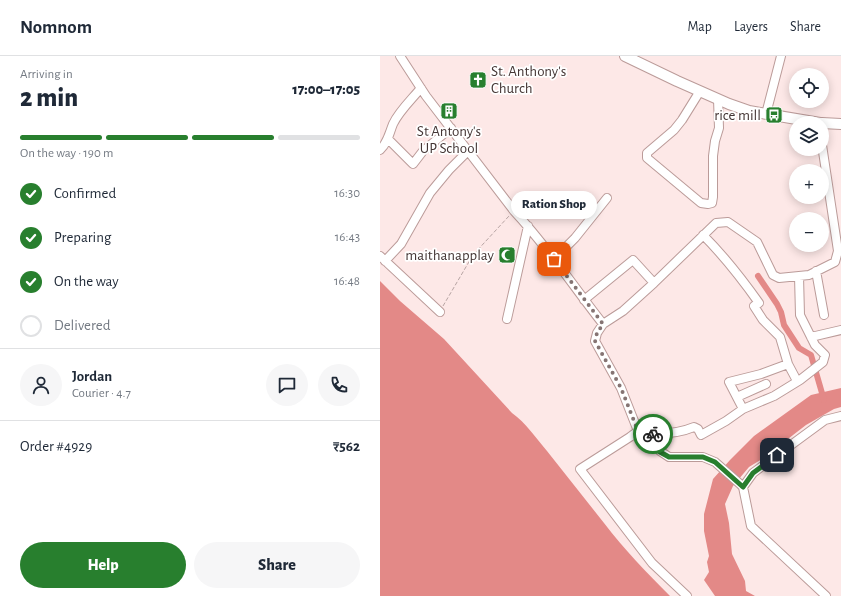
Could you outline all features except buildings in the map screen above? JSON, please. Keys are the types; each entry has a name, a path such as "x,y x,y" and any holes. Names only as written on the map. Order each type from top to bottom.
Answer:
{"main road":[{"path":"625,56 718,99 749,111 789,118"},
{"path":"829,123 841,124"}],"street":[{"path":"400,56 421,88 468,151 514,211 554,259 603,324"},
{"path":"766,114 781,56"},
{"path":"380,150 388,139 393,124 399,114 421,88"},
{"path":"700,91 682,120 648,153 648,158 701,203 708,204 712,203 713,197 713,156 719,128 718,99"},
{"path":"388,139 412,164 423,151 451,128"},
{"path":"440,312 383,258 401,244 430,194 449,170 468,151"},
{"path":"638,431 621,388 595,341 597,333 603,324 623,311 654,284 716,223 728,222 757,242 773,275 779,278 809,275 835,262 838,251 838,232 824,156"},
{"path":"554,259 575,238 608,198"},
{"path":"507,319 528,226"},
{"path":"703,235 740,276 759,304 754,306 755,309 766,324 780,338 788,364 796,379 800,380"},
{"path":"584,300 633,260 654,284"},
{"path":"816,271 824,315"},
{"path":"687,596 647,558 580,469 638,431 653,434 667,434 684,431 694,427 698,429 701,435 726,422 744,409 772,397 800,380 819,366 823,362 825,355 815,345 800,314 799,276"},
{"path":"811,337 841,330"},
{"path":"744,409 729,382 761,374 788,364"},
{"path":"761,374 772,397"},
{"path":"737,397 766,384"},
{"path":"742,486 753,473 825,420 841,416"},
{"path":"653,434 660,452 669,457 703,457 715,462 742,486 751,526 826,596"}],"path":[{"path":"440,312 473,255 514,211"}],"shaded area":[{"path":"380,281 400,301 444,339 512,413 526,426 620,542 644,570 670,596 380,596"},
{"path":"841,388 841,407 834,409 806,425 762,459 749,467 733,486 725,504 729,523 732,554 745,581 746,591 755,596 715,596 704,580 709,572 707,562 709,556 704,531 704,514 713,479 754,436 811,395"}],"waterway":[{"path":"758,276 777,304 781,312 784,325 799,348 811,355 824,400"}],"way so far":[{"path":"554,259 603,324 595,337 595,341 621,388 638,431 653,434"}],"place":[{"name":"St. Anthony's Church","path":"478,80"},
{"name":"St Antony's UP School","path":"449,111"},
{"name":"rice mill","path":"774,115"},
{"name":"maithanapplay","path":"507,255"},
{"name":"Ration Shop","path":"554,259"}],"route":[{"path":"653,434 660,452 669,457 703,457 715,462 743,487 753,473 777,455"}]}
